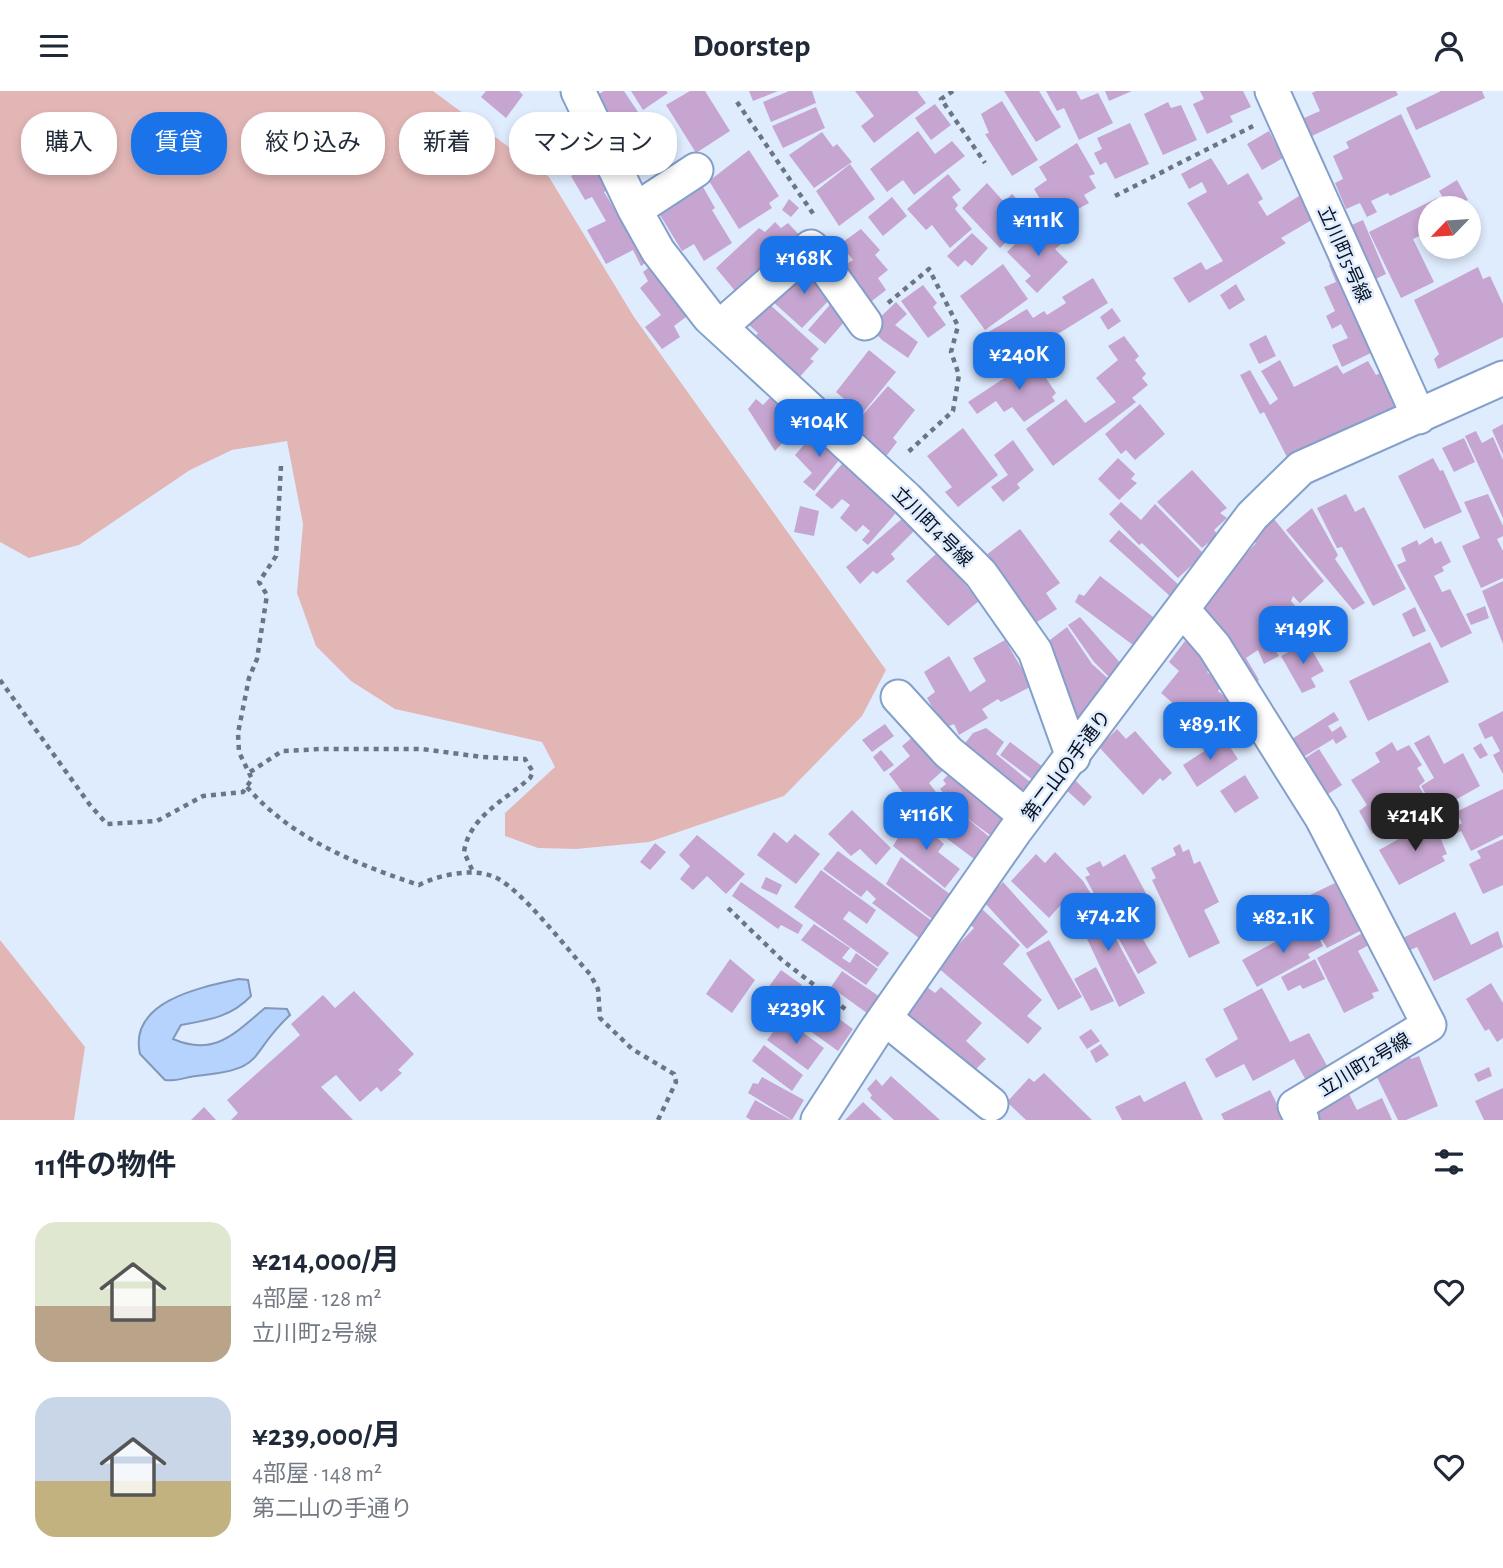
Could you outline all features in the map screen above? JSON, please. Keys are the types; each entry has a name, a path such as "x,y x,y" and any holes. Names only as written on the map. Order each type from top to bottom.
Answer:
{"street":[{"name":"立川町4号線","path":"578,91 635,210 658,251 720,327 882,476 981,573 1035,651 1073,757"},
{"name":"立川町5号線","path":"1277,101 1419,417"},
{"path":"635,210 696,170"},
{"path":"720,327 811,247 865,323"},
{"name":"第二山の手通り","path":"818,1120 880,1025 1027,816 1252,516 1301,468 1503,378"},
{"name":"立川町2号線","path":"1183,610 1214,646 1322,818 1429,1025 1295,1106 1302,1120"},
{"path":"898,697 948,752 1027,816"},
{"path":"880,1025 990,1104"}],"path":[{"path":"953,91 942,99 985,163"},
{"path":"1115,196 1277,101"},
{"path":"737,102 826,232 811,247"},
{"path":"865,323 929,269 958,326 951,352 958,375 953,411 882,476"},
{"path":"0,680 90,806 107,824 157,821 203,796 223,792 234,795 247,787 252,779 239,752 239,733 249,678 257,659 267,595 259,582 276,556 281,466"},
{"path":"250,772 282,751 321,748 422,749 482,757 525,758 533,772 530,778 484,815 469,832 464,852 474,874"},
{"path":"247,787 296,831 341,856 419,885 459,873 490,875 514,888 590,974 598,989 600,1018 632,1049 674,1074 676,1082 658,1120"},
{"path":"727,908 782,960 880,1025"}],"shaded area":[{"path":"0,91 433,91 461,112 399,112 399,175 495,175 495,137 509,147 509,175 549,177 634,317 886,670 862,716 784,796 649,842 576,849 538,848 505,836 505,813 555,767 542,742 395,709 351,681 316,646 297,593 303,524 287,441 232,450 190,470 79,545 29,558 0,542"},
{"path":"0,940 85,1047 74,1120 0,1120"}],"water":[{"path":"239,979 248,980 251,996 236,1009 181,1025 173,1039 188,1044 213,1044 234,1034 265,1008 287,1009 290,1015 246,1065 219,1073 165,1080 140,1054 139,1036 145,1021 156,1009 188,992"}],"building":[{"path":"486,91 519,91 523,95 506,118 481,97"},
{"path":"604,91 624,91 638,112 600,112 596,106 602,102 597,95"},
{"path":"631,91 666,91 668,93 643,110"},
{"path":"690,91 705,91 730,131 696,153 677,123 677,112 670,112 666,105"},
{"path":"749,91 778,91 753,101"},
{"path":"789,91 812,91 816,103 771,122 763,102"},
{"path":"855,91 917,91 926,103 874,143 861,126 874,116"},
{"path":"1004,91 1039,91 1061,127 1036,142"},
{"path":"1046,91 1076,91 1081,100 1098,93 1113,123 1079,140 1064,108 1057,111"},
{"path":"1105,91 1132,91 1109,101"},
{"path":"1200,91 1243,91 1251,107 1230,116 1233,122 1207,134 1193,104 1204,99"},
{"path":"1396,91 1398,95 1312,136 1304,118 1320,111 1312,93"},
{"path":"1441,91 1482,91 1485,98 1416,130 1406,108"},
{"path":"1002,101 1038,160 1012,176 985,134 989,133 981,114"},
{"path":"1168,102 1171,108 1181,105 1197,140 1163,155 1144,114"},
{"path":"935,104 951,125 931,140 915,118"},
{"path":"816,107 825,128 783,148 772,126"},
{"path":"1401,114 1431,177 1390,196 1388,193 1371,201 1377,212 1367,217 1360,203 1346,209 1335,183 1343,179 1333,156 1349,148 1346,142"},
{"path":"1130,123 1149,164 1115,179 1106,162 1100,165 1094,153 1102,149 1097,138"},
{"path":"918,131 935,154 952,141 965,156 914,195 903,180 887,192 870,169"},
{"path":"1269,131 1283,158 1262,170 1247,144"},
{"path":"822,132 833,147 837,144 852,162 814,188 789,155"},
{"path":"1077,143 1095,174 1089,176 1096,188 1084,195 1089,203 1076,210 1073,206 1052,219 1034,189 1047,180 1039,167"},
{"path":"749,150 779,196 769,203 772,208 739,229 709,181"},
{"path":"1211,158 1228,185 1248,173 1263,199 1258,202 1267,216 1307,191 1322,214 1281,238 1286,243 1189,303 1173,278 1201,262 1206,270 1223,261 1187,203 1207,192 1202,182 1189,189 1181,174"},
{"path":"850,164 875,199 839,226 816,191"},
{"path":"948,174 961,190 952,197 958,205 955,209 972,229 950,248 932,225 926,230 907,209"},
{"path":"605,175 612,188 604,192 616,211 623,208 653,258 641,266 633,250 606,264 587,230 606,221 592,197 585,200 571,176"},
{"path":"1457,180 1466,196 1442,196 1439,191"},
{"path":"987,183 1004,202 1012,194 1033,216 1000,248 962,208"},
{"path":"703,187 715,208 712,210 732,243 704,261 694,244 682,251 660,215"},
{"path":"892,197 907,216 883,236 868,217"},
{"path":"789,199 799,208 791,217 782,210"},
{"path":"1418,208 1418,237 1413,239 1418,249 1418,259 1423,259 1434,282 1401,298 1369,232"},
{"path":"1363,220 1386,274 1369,282 1345,228"},
{"path":"775,222 781,228 788,223 805,241 741,298 716,268 759,228 765,232"},
{"path":"1033,226 1047,238 1051,234 1061,244 1055,249 1068,262 1037,293 1025,281 1031,276 1007,252"},
{"path":"861,229 880,250 875,255 888,270 878,278 886,290 863,308 849,291 859,285 845,265 853,260 840,244"},
{"path":"972,233 988,248 972,266 965,260 958,267 947,256"},
{"path":"1338,260 1379,349 1342,367 1332,345 1348,338 1341,324 1332,329 1326,316 1335,311 1324,287 1336,282 1329,265"},
{"path":"657,261 694,311 674,326 680,337 662,349 645,327 661,315 640,288 648,281 643,272"},
{"path":"808,264 836,293 802,328 772,301"},
{"path":"1003,264 1028,299 985,330 960,296"},
{"path":"1478,267 1483,279 1490,276 1503,304 1503,337 1438,369 1434,359 1439,354 1414,300"},
{"path":"1093,278 1108,303 988,377 976,358 985,352 977,339 1027,309 1033,318 1044,311 1047,315 1066,303 1062,297"},
{"path":"1236,284 1245,300 1229,310 1220,295"},
{"path":"923,285 937,303 933,307 946,325 928,338 901,301"},
{"path":"834,300 851,314 825,344 808,330"},
{"path":"767,302 819,349 810,359 814,361 796,381 752,341 758,333 748,324"},
{"path":"896,302 907,314 895,325 918,342 908,358 882,340 870,327"},
{"path":"1112,308 1121,321 1108,330 1100,317"},
{"path":"1266,335 1276,356 1259,364 1249,344"},
{"path":"1124,336 1139,356 1135,360 1146,374 1142,378 1148,385 1132,398 1136,402 1053,466 1026,429 1066,399 1085,423 1116,402 1096,378 1118,360 1108,346"},
{"path":"869,350 896,372 862,414 836,392"},
{"path":"1036,357 1042,367 1040,369 1056,393 1052,397 1055,401 1024,422 1012,407 1004,412 996,401 977,414 968,402"},
{"path":"1280,360 1294,387 1337,365 1343,374 1368,361 1376,375 1386,370 1405,408 1291,465 1264,412 1260,414 1240,375 1250,370 1270,405 1278,399 1261,371"},
{"path":"888,386 915,410 893,438 897,442 884,459 850,429"},
{"path":"776,391 801,415 782,435 786,439 775,451 748,409 756,399 763,405"},
{"path":"1140,404 1165,434 1135,460 1126,450 1121,454 1105,434"},
{"path":"1503,424 1503,455 1492,430"},
{"path":"963,428 998,475 958,507 945,492 952,487 927,456"},
{"path":"817,430 844,454 814,491 803,482 812,473 795,455"},
{"path":"1476,431 1482,443 1493,437 1503,460 1503,518 1465,436"},
{"path":"1464,438 1475,462 1454,472 1442,448"},
{"path":"1013,440 1034,470 1017,484 1020,488 1003,502 991,487 1008,475 994,455"},
{"path":"848,457 902,506 868,545 862,540 870,531 863,525 856,532 840,518 850,505 842,499 832,509 815,495"},
{"path":"1118,458 1135,474 1131,479 1137,483 1119,500 1098,479"},
{"path":"1433,458 1440,471 1443,470 1462,512 1424,529 1398,476"},
{"path":"1192,470 1227,508 1220,513 1227,518 1214,530 1218,535 1202,548 1157,502"},
{"path":"1346,494 1355,512 1364,507 1406,589 1373,606 1342,547 1337,548 1317,508"},
{"path":"1488,494 1503,526 1503,536 1497,539 1503,551 1503,578 1481,588 1462,546 1480,538 1464,502"},
{"path":"1121,502 1141,520 1155,504 1204,554 1178,578 1142,543 1139,545 1109,514"},
{"path":"800,506 819,511 814,536 794,532"},
{"path":"1312,508 1338,555 1335,559 1365,603 1353,610 1286,530"},
{"path":"911,511 955,560 949,565 979,601 948,626 906,581 936,554 914,531 891,554 895,559 877,574 873,571 860,584 846,567"},
{"path":"1274,519 1324,581 1300,603 1293,596 1291,601 1296,607 1267,637 1279,656 1264,664 1258,650 1246,658 1259,680 1247,688 1196,612 1207,604 1204,600 1256,543 1251,540"},
{"path":"1020,529 1060,583 1046,593 1057,609 1034,624 981,559"},
{"path":"1119,530 1181,587 1172,598 1109,541"},
{"path":"1432,537 1435,544 1441,541 1451,562 1442,567 1444,571 1434,576 1442,592 1450,589 1472,633 1441,648 1397,565 1406,561 1401,548 1417,540 1419,545"},
{"path":"1100,576 1157,620 1137,648 1075,602 1079,594 1084,596"},
{"path":"1503,581 1503,644 1482,591"},
{"path":"1485,606 1489,618 1471,625 1466,614"},
{"path":"1415,607 1426,631 1413,637 1402,614"},
{"path":"1080,617 1122,665 1113,681 1094,662 1068,625"},
{"path":"1067,627 1092,664 1112,682 1078,730 1042,646"},
{"path":"1005,640 1032,686 1001,702 998,699 982,709 988,718 959,735 954,724 944,728 927,698 935,692 924,672 949,656 970,692 986,681 973,658"},
{"path":"1185,641 1213,664 1207,672 1223,684 1218,691 1237,706 1211,736 1161,693 1179,671 1169,662"},
{"path":"1307,642 1324,671 1311,678 1316,687 1302,693 1281,656"},
{"path":"1430,642 1449,682 1368,721 1349,681"},
{"path":"1503,711 1503,774 1493,755 1500,751 1492,736 1485,739 1478,724"},
{"path":"1334,712 1339,720 1328,726 1332,732 1341,726 1347,737 1336,744 1333,739 1295,762 1284,744"},
{"path":"885,724 894,736 872,752 862,740"},
{"path":"986,728 1004,742 996,754 1035,786 1023,800 962,747 973,733"},
{"path":"1117,729 1126,739 1135,731 1172,773 1163,781 1160,778 1143,795 1099,747"},
{"path":"920,731 948,766 929,783 949,809 928,827 889,774 910,756 902,746"},
{"path":"1429,735 1444,764 1463,753 1480,786 1436,811 1421,786 1434,778 1414,743"},
{"path":"1224,738 1238,759 1197,787 1183,765"},
{"path":"1010,742 1047,770 1037,783 1000,755"},
{"path":"1392,742 1397,751 1409,745 1422,765 1417,768 1425,781 1419,786 1431,807 1384,836 1381,829 1372,834 1359,811 1367,805 1351,780 1380,762 1375,753"},
{"path":"1481,743 1488,755 1480,759 1473,748"},
{"path":"1319,749 1342,785 1317,801 1295,765"},
{"path":"881,750 894,765 884,772 873,757"},
{"path":"954,769 1010,818 994,838 963,815 993,840 977,861 934,829 957,809 940,789 946,784 943,780"},
{"path":"1245,775 1259,798 1235,813 1220,791"},
{"path":"1074,779 1092,797 1084,806 1065,789"},
{"path":"1503,789 1503,835 1471,851 1461,831 1449,837 1439,815 1450,810 1457,826 1462,823 1456,812"},
{"path":"852,810 891,848 876,865 860,849 851,856 828,834"},
{"path":"912,815 944,844 938,852 960,869 945,888 893,846"},
{"path":"1433,820 1447,854 1442,856 1445,861 1399,885 1379,850"},
{"path":"774,832 787,843 795,834 820,854 796,884 757,855"},
{"path":"697,835 745,874 726,894 707,876 693,890 680,879 690,866 679,855"},
{"path":"1503,839 1503,885 1483,894 1469,864 1481,858 1477,851"},
{"path":"655,843 666,852 650,870 640,862"},
{"path":"1180,844 1183,852 1189,849 1194,864 1200,861 1219,902 1204,910 1220,943 1189,958 1152,880 1156,878 1151,868 1176,855 1173,848"},
{"path":"838,851 936,924 923,941 872,903 876,899 867,890 861,897 823,869"},
{"path":"1055,852 1083,881 1091,894 1072,906 1065,900 1049,918 1011,881 1036,854 1045,863"},
{"path":"1125,854 1148,897 1133,906 1146,931 1140,934 1157,963 1138,974 1085,877 1090,875 1086,868 1100,861 1103,867"},
{"path":"901,857 955,898 936,922 886,884"},
{"path":"821,870 876,910 867,924 849,911 843,919 889,953 878,967 794,907"},
{"path":"766,877 782,885 777,895 761,888"},
{"path":"741,882 803,925 798,934 781,925 778,929 732,896"},
{"path":"1003,882 1048,932 1027,949 984,902"},
{"path":"1335,883 1345,902 1351,899 1366,928 1327,948 1321,938 1326,935 1308,896"},
{"path":"1093,896 1145,993 1119,1007 1073,909"},
{"path":"981,908 1020,945 1003,964 1042,1000 1027,1016 1042,1028 1028,1044 937,967 974,928 969,923"},
{"path":"1455,912 1471,945 1498,931 1503,947 1434,981 1417,947 1401,954 1395,942"},
{"path":"1311,922 1323,946 1308,954 1310,958 1257,987 1242,960"},
{"path":"814,924 850,948 842,958 850,963 856,953 878,969 866,985 801,940"},
{"path":"1368,930 1374,942 1358,951 1379,991 1372,993 1374,998 1344,1013 1317,958"},
{"path":"1049,940 1082,997 1058,1010 1026,953"},
{"path":"730,959 755,980 732,1013 706,994"},
{"path":"1315,959 1325,979 1303,989 1300,985 1288,991 1281,977"},
{"path":"1096,967 1114,1001 1091,1011 1074,979"},
{"path":"781,970 802,985 783,1015 759,1000"},
{"path":"842,971 883,999 871,1016 831,987"},
{"path":"1491,983 1503,1003 1503,1038 1497,1042 1489,1029 1485,1031 1466,999"},
{"path":"927,987 935,993 941,987 982,1023 966,1041 986,1059 968,1077 899,1019"},
{"path":"1262,988 1290,1042 1309,1033 1331,1073 1308,1084 1294,1059 1253,1081 1244,1064 1216,1078 1205,1059 1238,1039 1223,1009"},
{"path":"354,991 414,1054 398,1070 402,1073 381,1092 377,1087 360,1102 336,1075 321,1087 353,1120 231,1120 238,1113 227,1100 300,1035 291,1024 323,995 335,1008"},
{"path":"804,993 853,1029 838,1051 788,1015"},
{"path":"780,1023 798,1037 801,1031 824,1048 808,1070 767,1040"},
{"path":"1091,1029 1100,1041 1087,1049 1079,1037"},
{"path":"1101,1044 1109,1055 1096,1063 1090,1051"},
{"path":"764,1045 803,1075 792,1091 752,1061"},
{"path":"1407,1051 1411,1059 1419,1056 1438,1106 1406,1120 1398,1120 1373,1069"},
{"path":"1489,1067 1492,1076 1478,1082 1474,1074"},
{"path":"1044,1073 1092,1120 1026,1120 1007,1102 1029,1078 1034,1082"},
{"path":"891,1076 940,1120 894,1120 870,1098 872,1095 867,1089 876,1079 882,1086"},
{"path":"762,1077 804,1100 792,1120 748,1093 753,1083 758,1084"},
{"path":"1185,1081 1203,1120 1122,1120 1115,1107 1140,1095 1144,1102"},
{"path":"1346,1088 1357,1110 1382,1098 1392,1120 1310,1120 1304,1108"},
{"path":"1503,1088 1503,1120 1484,1120 1475,1101"},
{"path":"1270,1090 1285,1120 1224,1120 1221,1114"},
{"path":"755,1100 791,1120 751,1120 746,1117"},
{"path":"863,1102 882,1120 845,1120"},
{"path":"204,1107 216,1120 191,1120"}]}
